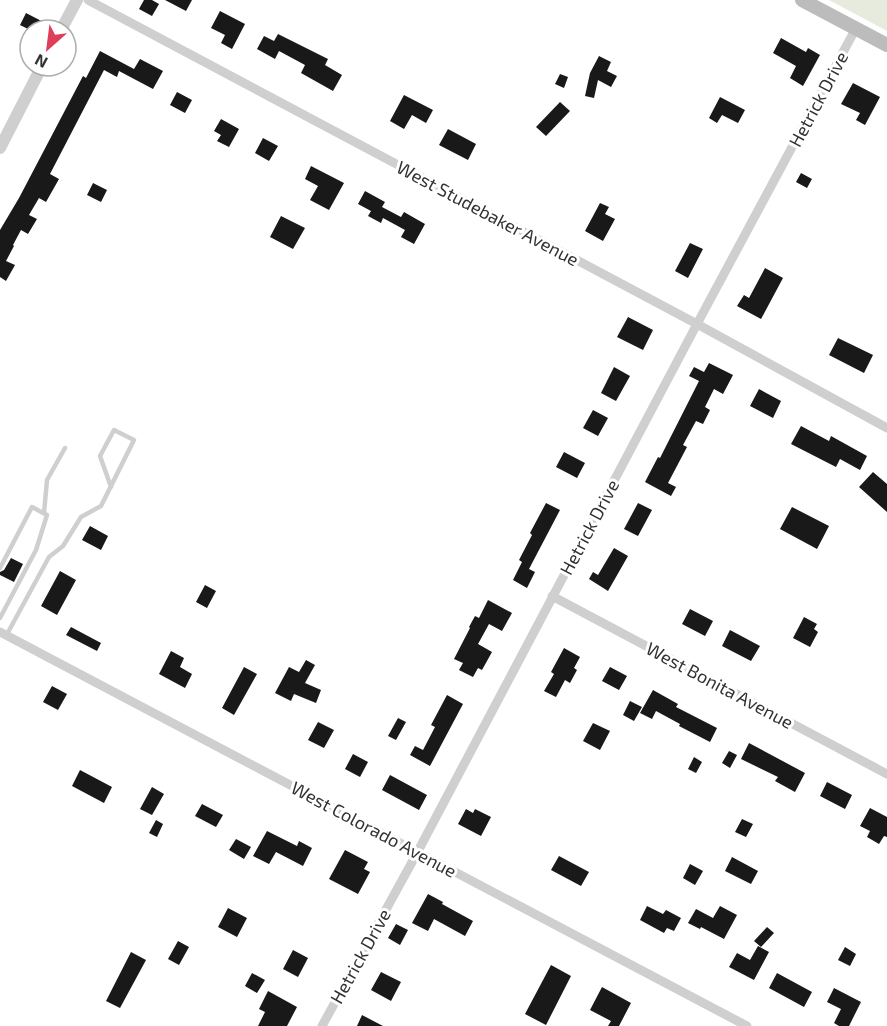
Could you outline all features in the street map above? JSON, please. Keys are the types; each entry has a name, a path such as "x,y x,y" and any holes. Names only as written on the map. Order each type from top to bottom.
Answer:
{"main road":[{"path":"802,0 887,45"}],"street":[{"path":"67,18 76,0"},
{"name":"West Studebaker Avenue","path":"88,0 697,324 887,428"},
{"name":"Hetrick Drive","path":"322,1026 417,853 856,28"},
{"path":"0,147 36,78"},
{"name":"West Bonita Avenue","path":"552,596 887,774"},
{"name":"West Colorado Avenue","path":"3,634 747,1026"}],"lane":[{"path":"3,634 49,557 63,546 81,517 101,506 111,487 134,440 114,430 100,456 111,487"},
{"path":"44,513 47,480 65,448"},
{"path":"0,567 32,507 47,514 36,550 3,606 0,618"}],"shaded area":[{"path":"829,0 887,0 887,31"}],"building":[{"path":"144,0 152,0 159,4 152,16 139,9"},
{"path":"165,0 192,0 186,11"},
{"path":"220,11 245,24 232,49 221,43 225,35 211,28"},
{"path":"26,13 36,18 24,18"},
{"path":"278,34 328,59 325,65 342,75 333,91 301,73 305,65 279,51 275,59 257,49 264,36 274,41"},
{"path":"781,38 806,52 808,48 820,55 803,86 790,78 796,66 773,53"},
{"path":"100,51 134,69 140,59 163,71 153,89 119,71 117,77 104,70 50,174 59,179 46,202 39,198 29,215 37,219 28,234 21,230 13,245 6,261 15,265 6,281 0,277 0,230 83,76 86,78"},
{"path":"599,56 611,62 607,71 617,76 611,87 598,80 594,98 585,96 590,73"},
{"path":"560,74 568,77 564,88 555,84"},
{"path":"853,83 880,97 865,125 856,120 860,113 841,104"},
{"path":"177,92 192,100 185,113 170,105"},
{"path":"404,95 433,110 426,123 412,115 404,129 390,121"},
{"path":"720,97 745,110 738,123 722,115 717,123 709,118"},
{"path":"560,102 570,111 546,136 536,127"},
{"path":"221,119 239,129 229,147 217,141 221,135 214,131"},
{"path":"448,129 476,144 468,160 439,145"},
{"path":"263,138 278,146 269,161 255,153"},
{"path":"311,166 344,183 329,210 310,200 318,186 305,179"},
{"path":"801,173 812,179 807,188 796,182"},
{"path":"93,183 107,190 101,202 87,195"},
{"path":"365,191 385,202 382,207 401,217 404,212 425,224 414,244 401,237 405,230 383,218 381,223 368,216 371,211 358,204"},
{"path":"600,203 609,207 605,214 615,219 603,241 585,231"},
{"path":"281,216 305,228 293,249 270,237"},
{"path":"690,243 703,249 688,278 675,271"},
{"path":"765,268 783,278 761,319 737,306 744,295 749,298"},
{"path":"628,317 653,330 643,350 617,337"},
{"path":"838,338 873,355 864,373 829,355"},
{"path":"709,363 733,375 723,394 714,389 705,407 710,410 703,424 696,421 683,445 687,447 668,483 676,487 671,496 645,482 658,457 660,458 699,381 689,376 694,367 704,372"},
{"path":"614,367 630,376 616,401 601,393"},
{"path":"759,389 781,401 773,418 750,406"},
{"path":"593,410 608,418 598,436 583,428"},
{"path":"801,426 829,441 831,436 867,456 860,470 840,459 836,467 791,444"},
{"path":"564,452 585,463 577,478 556,467"},
{"path":"873,472 887,484 887,512 859,487"},
{"path":"546,503 560,510 529,569 535,572 527,588 513,580 522,562 519,560 532,535 530,533"},
{"path":"638,503 652,510 638,536 624,529"},
{"path":"792,507 829,526 817,549 780,529"},
{"path":"90,526 108,536 101,550 82,540"},
{"path":"614,548 628,556 608,591 589,579 593,572 598,575"},
{"path":"11,558 23,564 14,582 0,575"},
{"path":"60,571 76,580 57,615 41,606"},
{"path":"205,585 216,591 207,608 196,602"},
{"path":"488,600 512,613 502,631 489,624 478,644 492,652 482,670 478,668 473,677 459,670 463,663 454,659 475,616 479,618"},
{"path":"690,609 713,621 705,636 682,624"},
{"path":"804,617 817,624 814,629 818,632 810,647 793,638"},
{"path":"71,627 101,643 97,651 66,635"},
{"path":"730,630 760,646 751,661 722,646"},
{"path":"564,648 580,657 574,668 577,670 570,683 565,680 556,697 544,691 554,674 551,672"},
{"path":"171,651 184,658 180,667 192,674 185,688 159,674"},
{"path":"306,660 315,665 305,683 321,690 316,703 294,694 291,701 275,693 289,667 299,672"},
{"path":"244,667 257,674 234,715 222,708"},
{"path":"610,667 627,676 619,690 602,681"},
{"path":"52,686 67,694 58,710 43,702"},
{"path":"653,690 678,704 676,707 717,728 710,742 656,711 652,719 640,713"},
{"path":"447,695 463,704 430,766 410,755 415,746 423,750 435,727 431,725"},
{"path":"630,701 642,707 634,721 623,715"},
{"path":"398,718 406,722 396,740 388,736"},
{"path":"318,722 334,730 324,748 308,740"},
{"path":"593,723 610,731 600,750 583,741"},
{"path":"749,743 805,773 795,792 775,781 778,777 741,759"},
{"path":"729,751 737,755 730,768 722,763"},
{"path":"353,754 368,762 360,777 345,769"},
{"path":"694,757 702,762 696,773 688,769"},
{"path":"80,770 112,787 104,803 72,786"},
{"path":"390,775 427,795 419,810 382,790"},
{"path":"827,782 852,795 845,809 820,796"},
{"path":"152,787 164,794 152,815 140,809"},
{"path":"202,804 223,815 216,827 195,816"},
{"path":"870,808 887,817 887,837 884,836 879,844 867,837 870,831 860,826"},
{"path":"466,809 473,813 475,809 491,817 481,836 458,824"},
{"path":"742,819 753,824 746,837 735,832"},
{"path":"156,820 163,824 157,837 149,833"},
{"path":"267,831 297,846 299,841 312,848 303,866 276,852 269,864 253,856"},
{"path":"236,839 251,847 244,859 229,850"},
{"path":"345,850 368,862 364,869 370,872 358,894 329,879"},
{"path":"559,856 589,872 581,886 551,870"},
{"path":"732,857 758,871 751,884 725,871"},
{"path":"690,864 703,871 695,885 683,878"},
{"path":"428,894 473,921 465,936 434,919 428,931 412,923"},
{"path":"647,906 663,914 666,910 681,918 674,931 667,928 664,933 640,920"},
{"path":"720,906 737,915 724,939 688,923 696,909 713,918"},
{"path":"228,908 247,918 237,937 218,927"},
{"path":"396,924 408,930 400,945 388,938"},
{"path":"767,927 774,933 761,947 754,941"},
{"path":"178,941 189,947 179,965 168,959"},
{"path":"758,946 769,952 754,980 729,967 737,953 750,960"},
{"path":"845,947 856,954 850,966 838,960"},
{"path":"293,950 308,958 298,977 283,969"},
{"path":"131,952 146,960 120,1008 106,1001"},
{"path":"551,965 571,976 546,1025 525,1014"},
{"path":"381,972 401,982 391,1001 371,990"},
{"path":"252,973 265,980 257,993 245,986"},
{"path":"777,973 812,992 804,1007 769,988"},
{"path":"602,987 631,1003 619,1026 608,1026 611,1021 590,1010"},
{"path":"834,988 861,1002 849,1026 839,1026 834,1023 841,1009 827,1002"},
{"path":"268,991 297,1007 287,1026 258,1026 265,1012 259,1009"},
{"path":"362,1015 383,1026 357,1026"}]}
